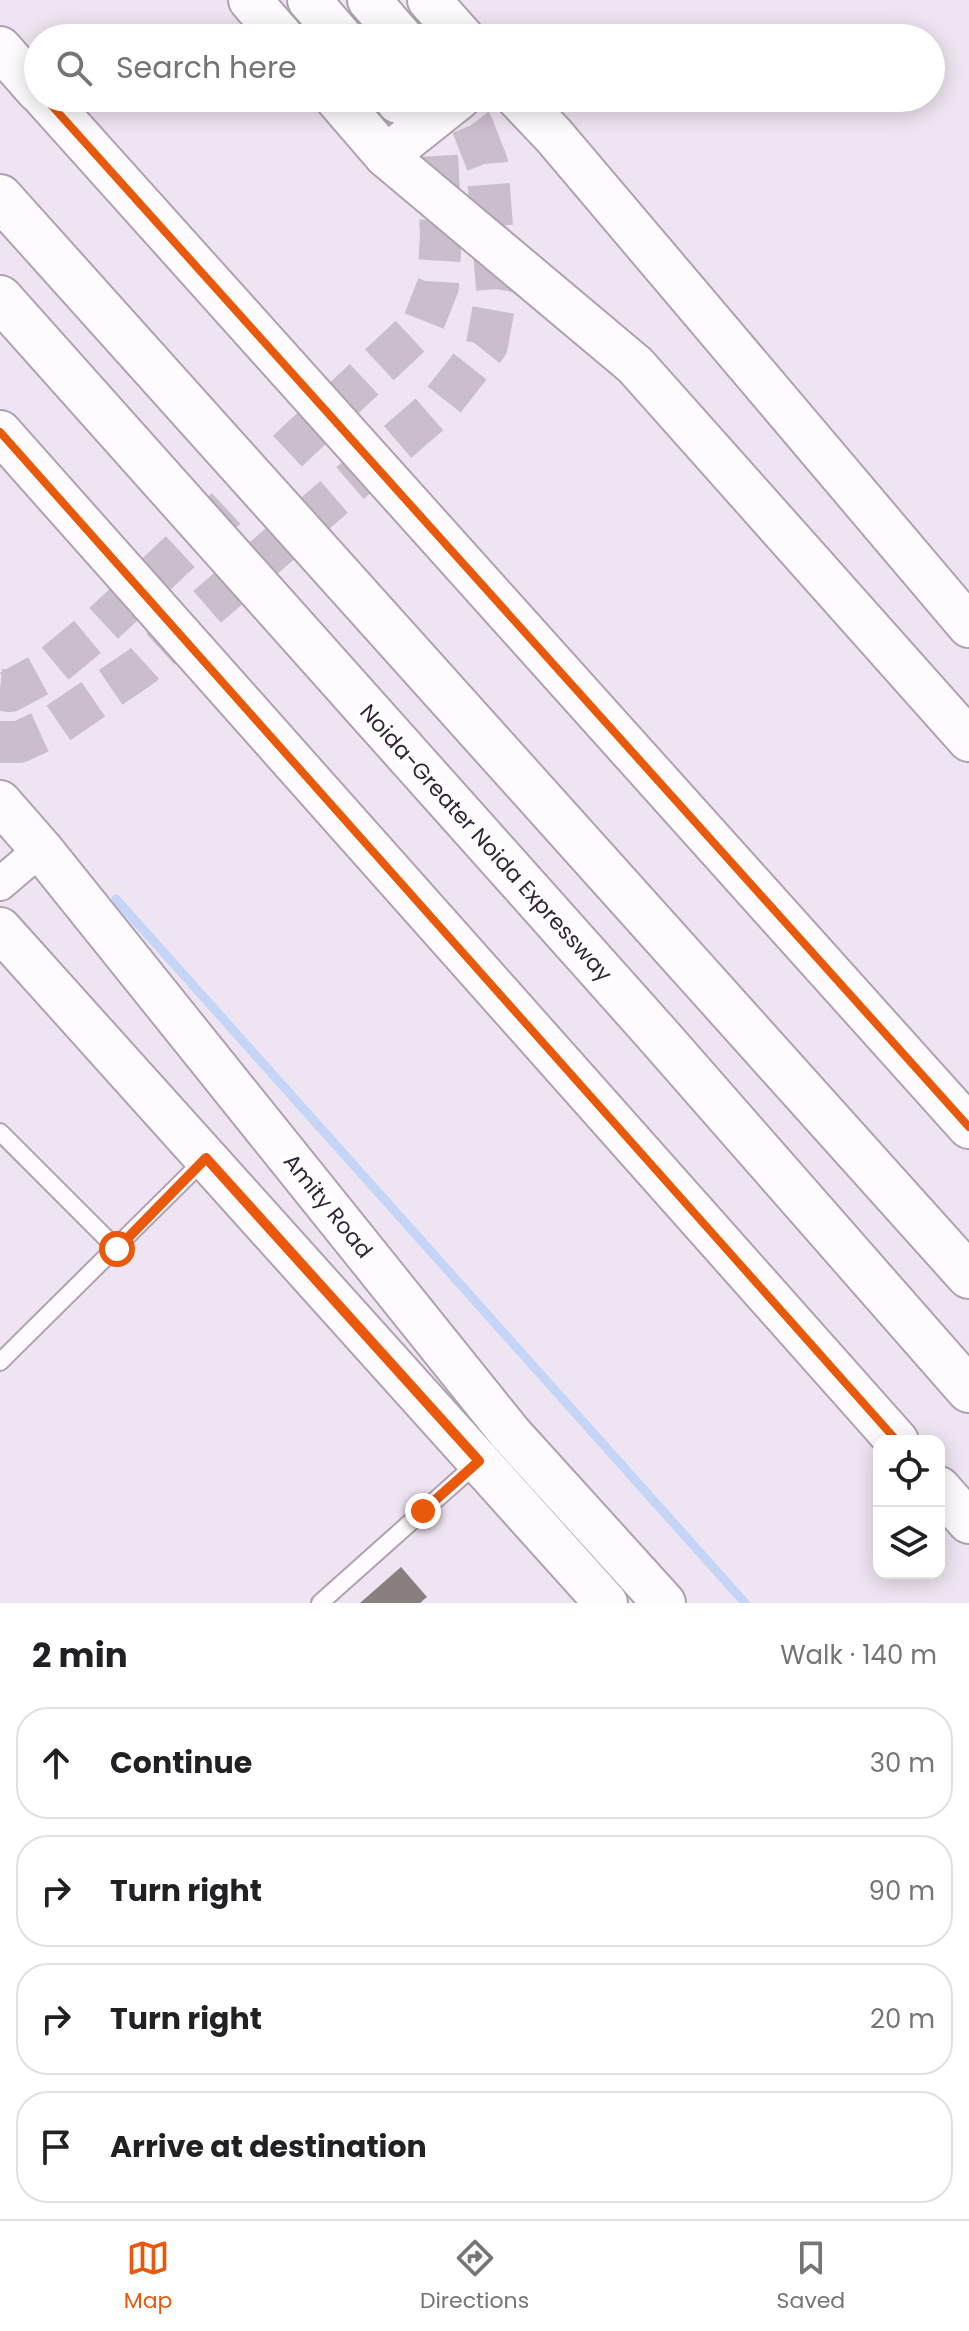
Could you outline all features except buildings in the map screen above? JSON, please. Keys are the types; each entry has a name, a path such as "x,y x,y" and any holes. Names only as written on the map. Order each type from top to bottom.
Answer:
{"highway":[{"path":"0,197 969,1276"},
{"name":"Noida-Greater Noida Expressway","path":"0,298 657,1034 969,1390"}],"street":[{"path":"250,0 271,24"},
{"path":"309,0 330,24"},
{"path":"369,0 390,24"},
{"path":"429,0 450,24"},
{"path":"0,48 24,75"},
{"path":"58,112 969,1127"},
{"path":"348,112 386,156 635,365 969,740"},
{"path":"386,156 441,112"},
{"path":"531,112 969,626"},
{"path":"0,432 892,1435"},
{"name":"Amity Road","path":"0,802 510,1433 664,1603"},
{"path":"0,884 41,849"},
{"path":"0,929 606,1603"},
{"path":"945,1495 969,1522"}],"lane":[{"path":"0,1132 117,1249"},
{"path":"0,1362 206,1158"},
{"path":"320,1603 479,1461"}],"waterway":[{"path":"116,899 745,1603"}],"tunnel":[{"path":"0,690 10,691 45,672 103,624 423,324 438,286 441,235 437,155 405,112"},
{"path":"0,742 19,742 54,726 142,666 439,406 487,345 497,289 487,163 472,125 462,112"}],"cycle path":[{"path":"58,112 969,1127"},
{"path":"0,432 892,1435"}],"route":[{"path":"117,1249 206,1158 479,1461 423,1511"}]}
